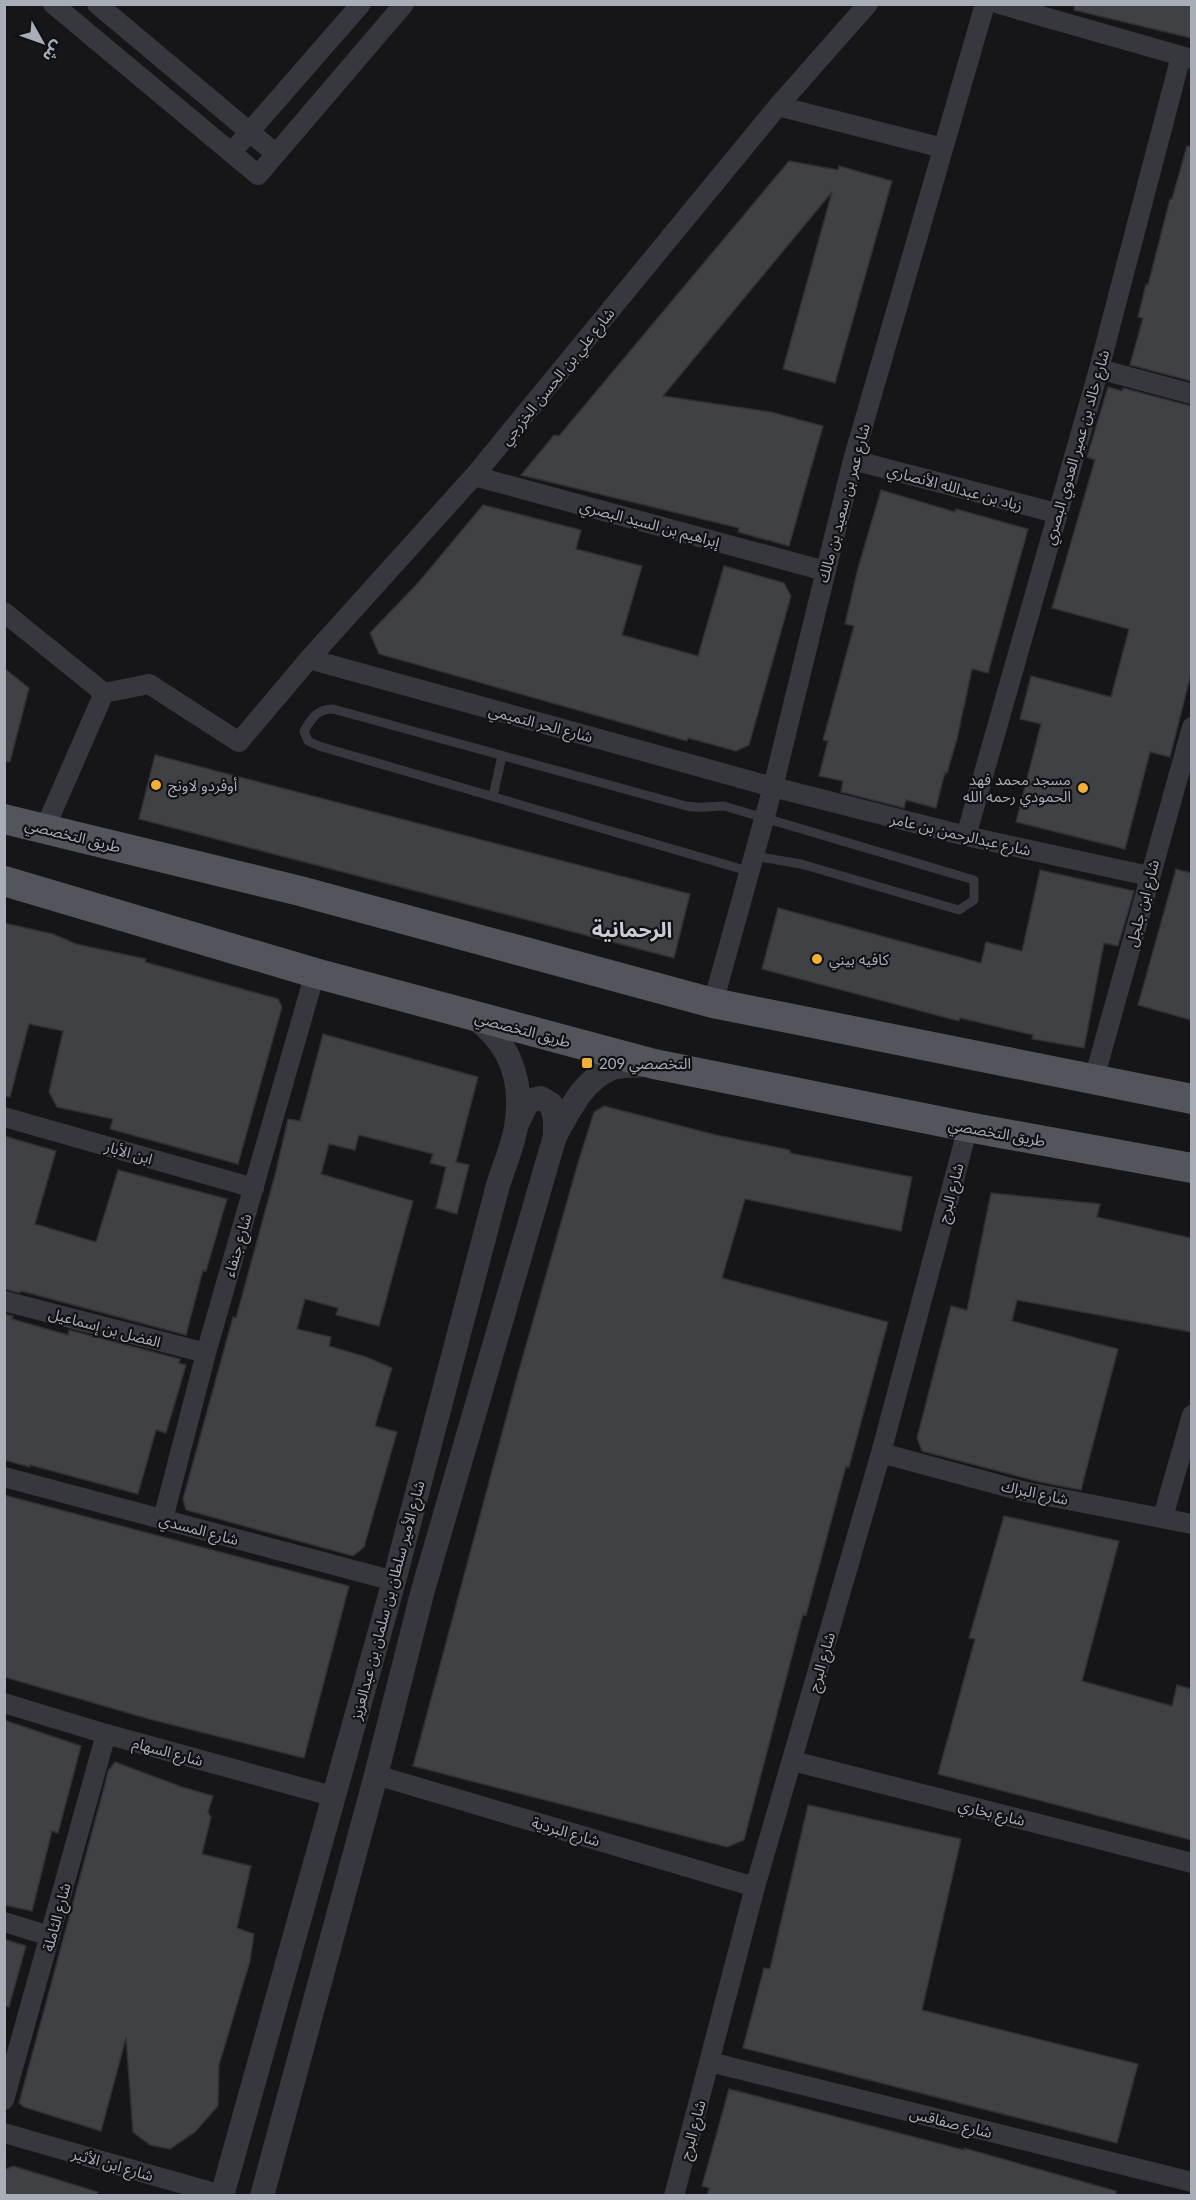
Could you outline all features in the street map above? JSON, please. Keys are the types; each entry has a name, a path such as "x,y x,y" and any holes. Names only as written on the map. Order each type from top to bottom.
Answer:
{"main road":[{"name":"طريق التخصصي","path":"4,819 300,891 713,1004 1191,1099"},
{"name":"طريق التخصصي","path":"4,881 315,973 654,1064 968,1127 1191,1168"}],"street":[{"path":"53,4 258,175 404,4"},
{"path":"97,4 276,154"},
{"path":"231,153 361,4"},
{"name":"شارع علي بن الحسن الخزرجي","path":"104,693 149,684 239,742 309,660 474,476 778,106 868,4"},
{"name":"شارع عمر بن سعيد بن مالك","path":"713,1004 773,787 853,460 985,4"},
{"path":"999,4 1186,57"},
{"name":"شارع خالد بن عمير العدوي البصري","path":"966,836 1186,57"},
{"path":"778,106 943,148"},
{"path":"1099,369 1191,394"},
{"name":"زياد بن عبدالله الأنصاري","path":"853,460 1056,513"},
{"name":"إبراهيم بن السيد البصري","path":"474,476 825,571"},
{"path":"4,612 104,693 45,828"},
{"name":"شارع الحر التميمي","path":"309,660 773,787"},
{"name":"شارع ابن جلجل","path":"1094,1079 1191,727"},
{"name":"شارع عبدالرحمن بن عامر","path":"773,787 966,836 1149,876"},
{"name":"شارع جنفاء","path":"163,1519 206,1353 315,973"},
{"name":"شارع الأمير سلطان بن سلمان بن عبدالعزيز","path":"222,2195 394,1581 498,1185 516,1128 519,1103 510,1056 485,1025 472,1016"},
{"path":"262,2196 376,1775 423,1590 555,1136 584,1087 612,1068 654,1064"},
{"path":"516,1128 528,1101 541,1098 551,1104 555,1119 555,1136"},
{"name":"ابن الأبار","path":"4,1117 254,1188"},
{"name":"شارع البرج","path":"674,2196 755,1887 881,1453 968,1127"},
{"name":"الفضل بن إسماعيل","path":"4,1301 206,1353"},
{"path":"1163,1516 1191,1415"},
{"name":"شارع البراك","path":"881,1453 1022,1491 1163,1516 1191,1524"},
{"name":"شارع المسدي","path":"4,1477 394,1581"},
{"name":"شارع السهام","path":"4,1703 106,1734 332,1796"},
{"name":"شارع الثاملة","path":"4,2100 106,1734"},
{"name":"شارع بخاري","path":"793,1761 1191,1863"},
{"name":"شارع البردية","path":"376,1775 755,1887"},
{"path":"4,1922 51,1936"},
{"name":"شارع صفاقس","path":"710,2062 1191,2182"},
{"name":"شارع ابن الأثير","path":"4,2133 222,2195"}],"lane":[{"path":"324,709 333,709 686,807 702,809 724,806 764,816 974,880 974,900 959,910 801,864 751,863 493,796 319,746 308,741 304,731 312,716 324,709"},
{"path":"493,796 502,756"}],"building":[{"path":"1075,4 1191,4 1191,38 1074,10"},
{"path":"1187,146 1191,147 1191,381 1130,365 1143,318 1138,317 1146,284 1148,285 1170,199 1172,199"},
{"path":"789,161 838,170 839,166 892,181 835,383 783,369 832,192 663,396 771,412 823,426 789,546 738,532 739,528 521,475 554,435 559,436"},
{"path":"1108,387 1122,391 1123,388 1191,406 1191,674 1170,757 1150,752 1125,849 1016,822 1041,724 1020,719 1031,676 1111,697 1129,629 1052,608 1095,460 1087,457"},
{"path":"881,490 955,512 956,509 1028,529 988,673 972,669 957,739 947,773 945,772 936,808 906,800 904,808 841,792 843,781 819,776 828,741 823,740 854,626 845,624 858,568"},
{"path":"483,505 581,530 576,549 642,566 622,635 698,656 724,566 784,583 791,596 749,745 736,751 688,738 687,741 379,654 370,633 418,583"},
{"path":"4,668 29,688 10,762 4,761"},
{"path":"155,755 690,894 674,958 139,819"},
{"path":"1176,869 1191,873 1191,1020 1138,1005"},
{"path":"1040,870 1134,891 1118,946 1104,943 1084,1048 1032,1039 1033,1035 960,1018 959,1021 762,969 778,908 981,963 986,942 1022,951"},
{"path":"4,923 53,934 76,944 146,959 145,962 278,999 282,1007 238,1164 110,1129 113,1119 57,1107 49,1092 63,1031 29,1024 10,1097 4,1096"},
{"path":"323,1034 478,1077 456,1162 469,1165 457,1214 436,1208 446,1167 430,1163 433,1154 359,1135 355,1150 329,1144 321,1174 413,1201 379,1326 336,1315 338,1308 305,1299 297,1329 331,1337 329,1346 366,1357 392,1368 375,1426 397,1432 364,1547 353,1556 186,1510 183,1499 233,1317 236,1318 288,1119 300,1121"},
{"path":"604,1106 716,1135 790,1150 790,1153 912,1177 901,1231 745,1199 722,1278 888,1322 806,1615 803,1614 744,1840 727,1847 413,1766 519,1370 578,1163 594,1112"},
{"path":"4,1136 56,1151 35,1224 96,1242 118,1170 227,1199 206,1271 203,1270 186,1335 21,1291 20,1293 4,1289"},
{"path":"991,1193 1100,1204 1097,1217 1191,1238 1191,1332 1017,1300 1012,1321 1118,1349 1081,1490 1040,1482 922,1451 917,1438 951,1306 967,1310"},
{"path":"4,1314 13,1316 12,1319 68,1335 69,1330 180,1359 179,1363 186,1365 166,1433 156,1430 138,1494 4,1460"},
{"path":"4,1495 349,1586 304,1758 149,1719 4,1677"},
{"path":"1004,1516 1119,1541 1082,1681 1172,1706 1177,1685 1191,1689 1191,1840 938,1774 975,1639 969,1638"},
{"path":"4,1720 81,1746 58,1833 52,1831 32,1911 4,1905"},
{"path":"115,1762 213,1796 208,1812 211,1817 202,1854 251,1866 237,1928 254,1934 250,1961 219,2065 218,2106 195,2132 170,2149 150,2145 133,2132 126,2038 101,2131 24,2107 19,2103 108,1771"},
{"path":"808,1805 961,1839 922,2010 1138,2064 1117,2143 743,2048 764,1968 770,1969"},
{"path":"4,1939 26,1946 9,2007 4,2006"},
{"path":"729,2089 964,2150 964,2148 1116,2191 1116,2196 707,2196 709,2188 702,2186"},
{"path":"13,2166 98,2192 97,2196 4,2196 4,2170"}],"place":[{"name":"أوفردو لاونج","path":"156,785"},
{"name":"مسجد محمد فهد الحمودي رحمه الله","path":"1083,788"},
{"name":"كافيه بيني","path":"817,959"},
{"name":"التخصصي 209","path":"587,1063"}],"district":[{"name":"الرحمانية","path":"632,928"}]}
